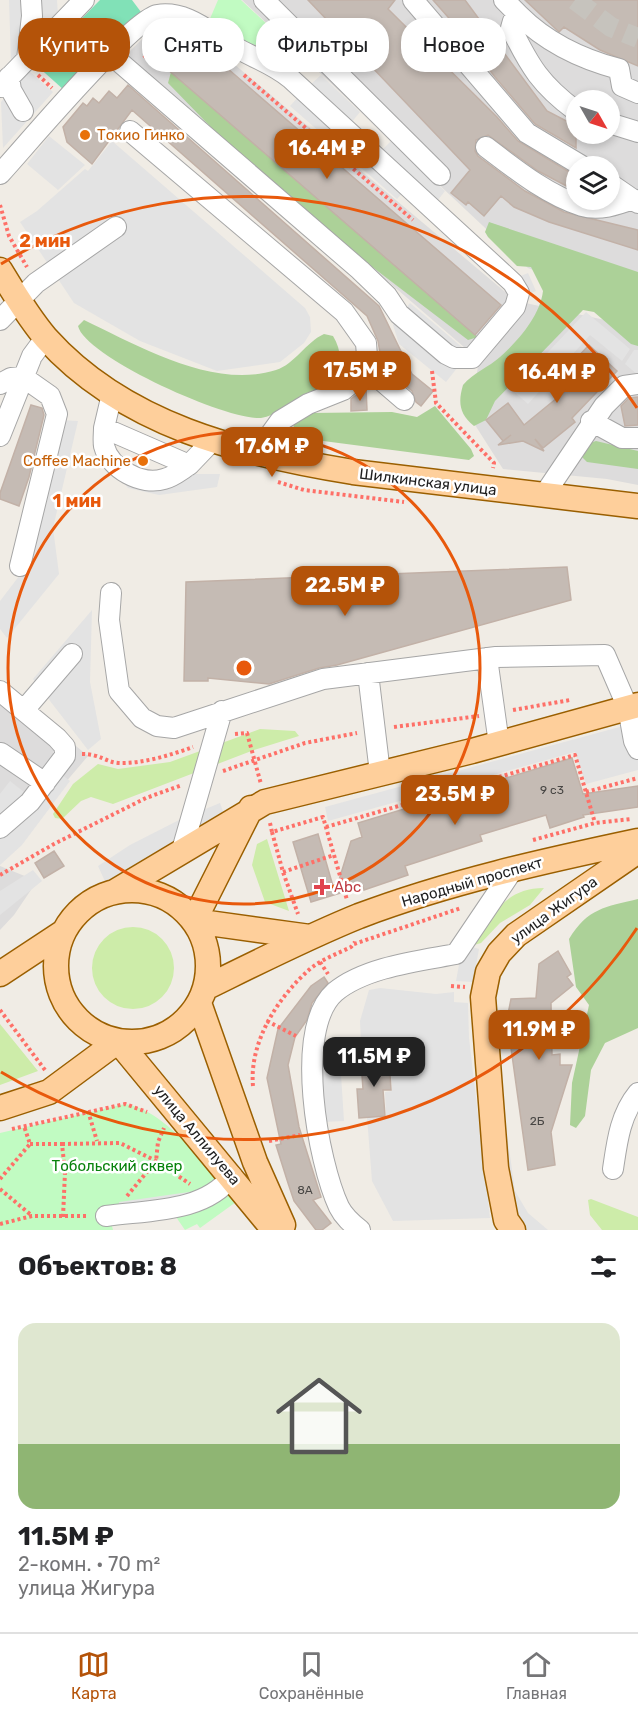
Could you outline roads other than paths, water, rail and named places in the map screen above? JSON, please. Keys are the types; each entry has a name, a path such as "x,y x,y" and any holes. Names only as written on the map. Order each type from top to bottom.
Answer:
{"main road":[{"name":"Шилкинская улица","path":"0,270 18,300 46,337 77,367 112,394 166,423 212,441 257,453 353,472 493,491 638,506"},
{"path":"116,891 138,889 160,894 179,905 194,921 208,953 202,995 184,1022 165,1035 142,1042 118,1041 89,1029 67,1006 57,983 56,958 62,933 74,915 91,901 116,891 258,805 499,744 633,707"},
{"path":"194,921 258,805"},
{"name":"Народный проспект","path":"202,995 308,926 348,906 638,840"},
{"name":"улица Жигура","path":"513,1230 506,1220 496,1168 484,1028 483,997 488,972 499,953 516,935 638,851"},
{"path":"194,921 308,926"},
{"path":"0,974 62,933"},
{"name":"улица Аллилуева","path":"202,995 255,1162 285,1230"},
{"path":"4,1119 49,1092 118,1041"},
{"name":"улица Аллилуева","path":"118,1041 232,1176 274,1230"}],"street":[{"path":"31,0 32,18"},
{"path":"67,18 84,0"},
{"path":"264,0 440,175"},
{"path":"412,0 527,133 566,156"},
{"path":"504,0 547,39 582,57 619,69 622,86 638,93"},
{"path":"176,15 190,19 237,48 265,60 298,86 513,283 519,293 515,307 472,358 454,358 446,354 399,314 387,296 360,270 109,53 153,16 176,15"},
{"path":"519,15 513,21 512,28 531,69 566,103"},
{"path":"18,68 4,82 23,111"},
{"path":"0,174 92,72"},
{"path":"620,126 638,132"},
{"path":"130,131 344,312 366,343 368,369 404,400"},
{"path":"486,147 539,185 582,206 606,207 635,201"},
{"path":"620,191 635,201"},
{"path":"0,320 36,283 116,227"},
{"path":"0,436 32,356 46,337"},
{"path":"257,453 280,421 308,404 343,390 368,369"},
{"path":"0,384 11,378 23,377 50,396 57,414 20,566"},
{"path":"544,495 591,421 624,386 638,384"},
{"path":"112,394 104,428 104,445 115,466 134,477 150,481 165,479 189,465 212,441"},
{"path":"591,421 622,438 638,438"},
{"path":"104,428 189,465"},
{"path":"111,593 109,620 119,691 142,718 157,726 174,728 323,679 487,658 605,655 633,707 638,749"},
{"path":"24,710 72,654"},
{"path":"487,658 499,744"},
{"path":"368,673 380,773"},
{"path":"0,691 65,747 65,756 30,802 0,828"},
{"path":"182,850 222,711"},
{"path":"2,753 45,783"},
{"path":"360,1230 346,1218 339,1207 324,1157 312,1062 318,1020 334,993 363,978 396,965 456,954 514,868"},
{"path":"613,1169 620,1128 631,1102 638,1093"},
{"path":"111,1215 200,1202 225,1186 232,1176"}],"tunnel":[{"path":"575,0 611,27 638,38"}],"place":[{"name":"Токио Гинко","path":"85,135"},
{"name":"Coffee Machine","path":"143,461"},
{"name":"Abc","path":"322,887"}],"park label":[{"name":"Тобольский сквер","path":"117,1166"}]}
